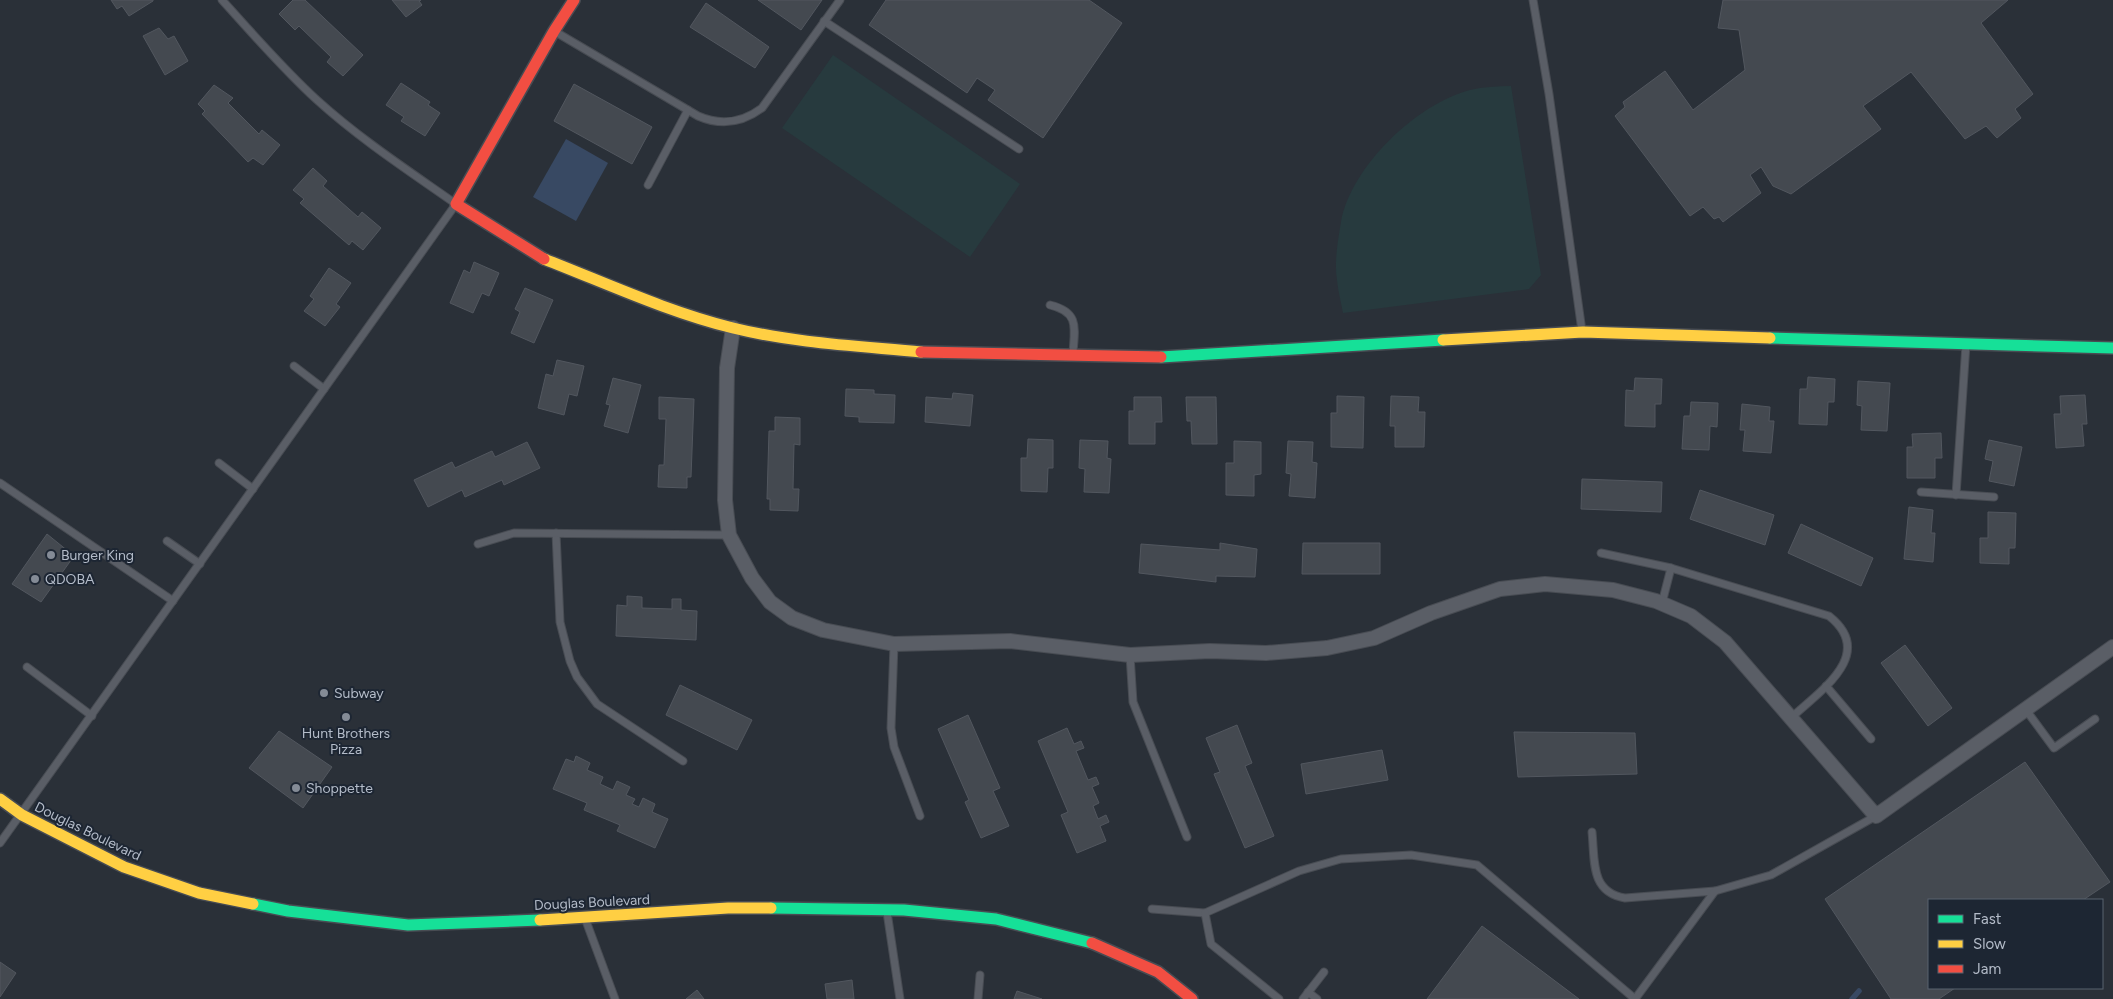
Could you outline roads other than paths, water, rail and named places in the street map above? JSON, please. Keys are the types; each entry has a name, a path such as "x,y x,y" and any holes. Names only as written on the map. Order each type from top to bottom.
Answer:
{"street":[{"path":"574,0 554,31 456,204 540,257 653,301 733,328 808,341 935,353 1167,357 1582,332 2113,348"},
{"path":"733,328 727,368 725,500 729,535 752,578 770,602 792,618 823,630 894,644 1010,641 1130,655 1210,651 1266,654 1327,648 1374,638 1432,613 1500,589 1545,584 1613,590 1662,604 1691,616 1725,642 1876,816 2113,647"},
{"name":"Douglas Boulevard","path":"0,800 22,815 124,867 199,893 288,912 408,925 584,918 728,908 886,910 996,919 1085,940 1158,972 1192,999"}],"lane":[{"path":"0,844 456,204 368,141 318,101 261,44 222,0"},
{"path":"554,31 709,121 738,122 762,108 840,0"},
{"path":"1533,0 1549,94 1582,332"},
{"path":"824,21 1019,149"},
{"path":"648,185 688,110"},
{"path":"1050,305 1065,308 1072,317 1075,329 1072,354"},
{"path":"1956,494 1966,344"},
{"path":"294,366 324,390"},
{"path":"219,463 253,488"},
{"path":"0,483 173,601"},
{"path":"1921,492 1994,497"},
{"path":"478,544 514,533 729,535"},
{"path":"556,533 560,622 570,661 577,677 597,704 683,761"},
{"path":"167,541 200,564"},
{"path":"1601,553 1671,568 1829,616 1842,630 1848,650 1846,661 1836,677 1792,717"},
{"path":"1662,604 1671,568"},
{"path":"894,644 891,728 894,747 920,816"},
{"path":"1130,655 1133,702 1187,837"},
{"path":"27,667 92,716"},
{"path":"1826,686 1872,739"},
{"path":"2026,710 2054,748 2095,719"},
{"path":"1592,832 1597,881 1612,896 1625,898 1715,891 1771,875 1876,816"},
{"path":"1152,908 1205,913 1298,871 1341,859 1411,855 1477,865 1635,999 1715,891"},
{"path":"886,910 900,999"},
{"path":"1205,913 1211,944 1279,999"},
{"path":"584,918 613,998"},
{"path":"1302,999 1324,972"},
{"path":"978,999 980,975"},
{"path":"1308,992 1316,999"}],"water":[{"path":"566,139 608,163 576,221 533,197"}],"waterway":[{"path":"1852,999 1859,991"}],"place":[{"name":"Burger King","path":"51,555"},
{"name":"QDOBA","path":"35,579"},
{"name":"Subway","path":"324,693"},
{"name":"Hunt Brothers Pizza","path":"346,717"},
{"name":"Shoppette","path":"296,788"}]}
